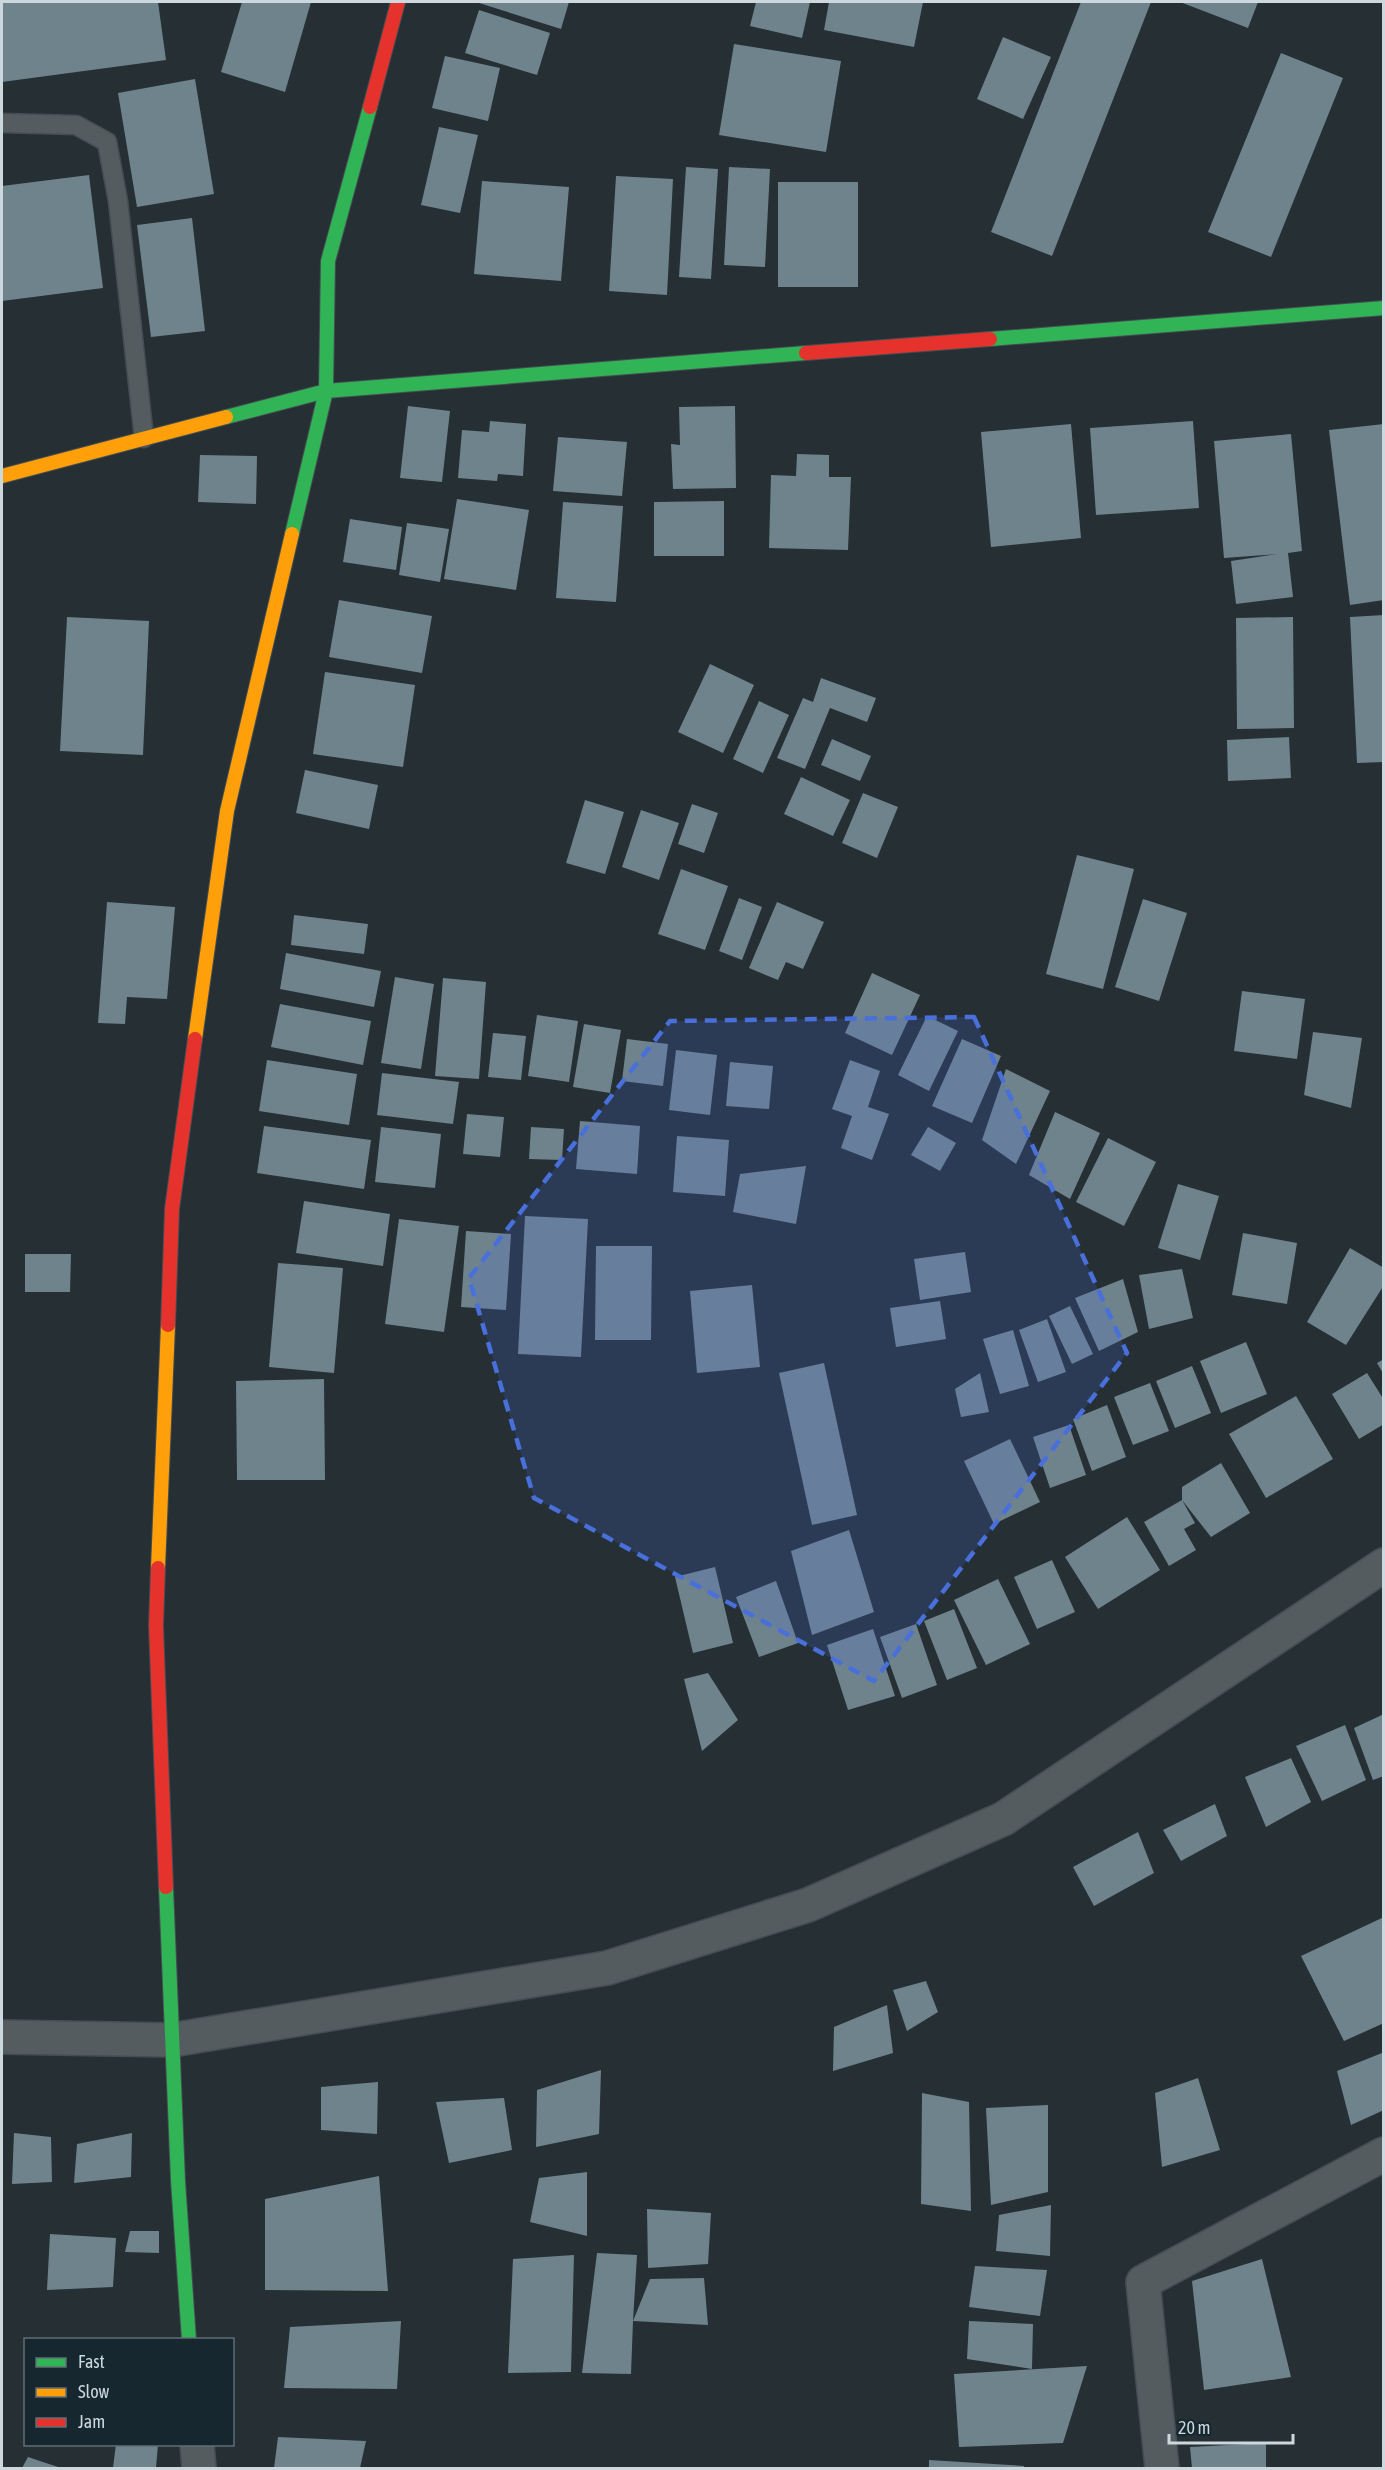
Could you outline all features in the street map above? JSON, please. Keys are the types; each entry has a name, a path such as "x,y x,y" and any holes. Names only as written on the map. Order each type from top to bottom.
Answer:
{"street":[{"path":"189,2338 178,2181 156,1626 172,1209 227,811 326,390 328,261 398,2"},
{"path":"2,476 326,390 1383,308"},
{"path":"2,2037 172,2040 607,1968 808,1905 1003,1819 1383,1565"},
{"path":"1162,2469 1143,2282 1383,2154"},
{"path":"197,2446 199,2469"}],"lane":[{"path":"2,123 76,125 107,142 118,201 144,438"}],"highlighted area":[{"path":"974,1017 1127,1353 874,1681 534,1498 469,1278 670,1021"}],"building":[{"path":"2,2 158,2 166,60 2,82"},
{"path":"242,2 311,2 285,92 221,72"},
{"path":"476,2 569,2 561,29"},
{"path":"756,2 810,2 802,38 750,26"},
{"path":"829,2 923,2 914,47 824,30"},
{"path":"1081,2 1151,2 1052,256 991,232"},
{"path":"1180,2 1258,2 1248,28"},
{"path":"479,10 550,33 537,75 465,53"},
{"path":"1003,37 1051,57 1023,119 977,99"},
{"path":"734,44 841,61 826,152 719,135"},
{"path":"1281,53 1343,78 1271,257 1208,232"},
{"path":"445,56 500,68 488,121 432,108"},
{"path":"195,79 214,194 137,207 118,93"},
{"path":"439,127 478,135 460,213 421,205"},
{"path":"686,167 718,169 711,279 679,277"},
{"path":"729,167 770,169 765,267 724,265"},
{"path":"89,175 103,288 2,301 2,186"},
{"path":"616,176 673,179 667,295 609,291"},
{"path":"482,181 569,187 561,281 474,274"},
{"path":"778,182 858,182 858,287 778,287"},
{"path":"192,218 205,331 151,337 137,225"},
{"path":"408,406 450,411 442,482 400,478"},
{"path":"735,406 736,488 673,489 671,444 680,445 679,407"},
{"path":"490,421 526,424 523,476 498,474 497,481 458,478 462,430 489,432"},
{"path":"1193,421 1199,508 1096,515 1090,428"},
{"path":"1071,424 1081,538 991,547 981,432"},
{"path":"1384,424 1384,600 1350,605 1329,430"},
{"path":"1291,434 1302,551 1288,553 1293,597 1236,604 1231,561 1277,554 1224,558 1214,441"},
{"path":"558,437 627,442 622,496 553,491"},
{"path":"797,454 829,455 829,477 851,477 848,550 769,548 771,475 796,476"},
{"path":"200,455 257,456 256,504 198,502"},
{"path":"457,499 529,510 516,590 444,579"},
{"path":"724,501 724,556 654,556 654,502"},
{"path":"563,502 623,506 616,602 556,598"},
{"path":"350,519 402,527 396,570 343,562"},
{"path":"407,523 449,529 440,582 399,575"},
{"path":"339,600 432,616 422,673 329,657"},
{"path":"1384,615 1384,762 1357,763 1350,617"},
{"path":"67,617 149,621 143,755 60,751"},
{"path":"1293,617 1294,728 1237,729 1236,618"},
{"path":"710,664 754,685 723,753 678,732"},
{"path":"325,672 415,685 403,767 313,754"},
{"path":"821,678 876,698 867,722 830,708 805,769 777,758 803,698 813,702"},
{"path":"759,701 789,715 763,773 733,759"},
{"path":"1289,737 1291,778 1228,781 1227,740"},
{"path":"832,739 871,756 860,781 821,765"},
{"path":"305,770 378,785 369,829 296,813"},
{"path":"801,777 850,800 833,836 784,814"},
{"path":"863,793 898,807 877,858 842,843"},
{"path":"585,800 624,812 605,874 566,863"},
{"path":"692,804 718,813 704,853 678,844"},
{"path":"641,810 679,823 659,880 622,867"},
{"path":"1077,855 1134,869 1103,989 1046,974"},
{"path":"681,869 728,886 705,950 658,934"},
{"path":"739,898 762,907 742,960 719,951"},
{"path":"1143,899 1187,913 1159,1001 1115,987"},
{"path":"107,902 175,907 167,999 127,997 125,1024 98,1023"},
{"path":"777,902 824,922 803,969 786,962 778,980 749,968"},
{"path":"294,915 368,924 364,954 291,945"},
{"path":"286,953 381,971 374,1007 280,989"},
{"path":"872,973 920,995 892,1055 845,1033"},
{"path":"395,977 434,984 421,1069 381,1063"},
{"path":"443,978 486,982 479,1079 435,1076"},
{"path":"1242,991 1305,999 1297,1059 1234,1051"},
{"path":"280,1004 371,1021 363,1065 271,1047"},
{"path":"537,1015 578,1021 569,1082 528,1076"},
{"path":"927,1016 958,1031 929,1091 898,1075"},
{"path":"584,1024 621,1030 610,1093 573,1087"},
{"path":"1313,1032 1362,1038 1351,1108 1304,1095"},
{"path":"493,1033 526,1036 521,1080 488,1077"},
{"path":"627,1039 668,1044 663,1086 622,1081"},
{"path":"962,1039 1001,1056 972,1123 932,1106"},
{"path":"676,1050 717,1055 710,1115 669,1110"},
{"path":"267,1060 357,1074 349,1125 259,1111"},
{"path":"850,1060 880,1071 868,1107 889,1114 872,1160 841,1148 852,1116 832,1109"},
{"path":"730,1062 773,1066 769,1109 726,1106"},
{"path":"1006,1069 1050,1091 1016,1164 982,1140"},
{"path":"382,1073 459,1082 453,1124 377,1115"},
{"path":"1055,1112 1100,1133 1070,1199 1029,1175"},
{"path":"467,1114 504,1117 500,1157 463,1154"},
{"path":"580,1121 640,1126 637,1174 576,1169"},
{"path":"264,1126 371,1140 364,1189 257,1173"},
{"path":"381,1127 441,1134 435,1188 375,1182"},
{"path":"531,1127 564,1129 562,1160 529,1159"},
{"path":"928,1127 956,1143 940,1171 911,1155"},
{"path":"677,1136 729,1140 725,1196 673,1192"},
{"path":"1108,1138 1156,1162 1124,1226 1076,1202"},
{"path":"806,1166 796,1224 733,1212 740,1174"},
{"path":"1178,1184 1219,1196 1200,1260 1158,1248"},
{"path":"304,1201 390,1214 383,1266 296,1253"},
{"path":"525,1216 588,1219 581,1357 518,1354"},
{"path":"399,1219 459,1226 444,1332 385,1324"},
{"path":"466,1231 511,1234 506,1310 461,1307"},
{"path":"1243,1233 1297,1243 1287,1304 1232,1295"},
{"path":"596,1246 652,1246 651,1340 595,1340"},
{"path":"1350,1248 1384,1268 1384,1285 1346,1345 1307,1322"},
{"path":"965,1252 971,1292 920,1300 914,1259"},
{"path":"25,1254 71,1254 70,1292 25,1292"},
{"path":"278,1263 343,1268 334,1373 269,1367"},
{"path":"1182,1269 1193,1318 1149,1329 1139,1275"},
{"path":"1123,1279 1138,1332 1099,1351 1075,1298"},
{"path":"752,1285 760,1367 697,1373 690,1291"},
{"path":"940,1301 946,1339 896,1347 890,1308"},
{"path":"1070,1306 1093,1354 1072,1364 1049,1316"},
{"path":"1047,1319 1066,1372 1038,1382 1019,1330"},
{"path":"1013,1330 1029,1386 1000,1394 983,1339"},
{"path":"1246,1342 1267,1394 1221,1413 1200,1361"},
{"path":"1384,1359 1384,1375 1377,1363"},
{"path":"824,1363 857,1515 812,1525 779,1373"},
{"path":"1192,1366 1211,1413 1175,1428 1156,1381"},
{"path":"980,1373 989,1412 961,1417 955,1389"},
{"path":"1367,1373 1384,1400 1384,1424 1359,1439 1332,1394"},
{"path":"324,1379 325,1480 237,1480 236,1381"},
{"path":"1150,1383 1169,1431 1133,1445 1114,1397"},
{"path":"1296,1396 1333,1459 1266,1498 1229,1434"},
{"path":"1107,1405 1126,1457 1092,1471 1073,1419"},
{"path":"1069,1425 1086,1475 1050,1488 1033,1437"},
{"path":"1010,1439 1040,1502 994,1524 964,1461"},
{"path":"1221,1463 1250,1513 1211,1537 1182,1500 1182,1487"},
{"path":"1182,1500 1195,1523 1184,1529 1196,1550 1169,1566 1144,1522"},
{"path":"1127,1517 1160,1570 1098,1609 1065,1557"},
{"path":"849,1530 874,1612 812,1635 791,1551"},
{"path":"1052,1560 1075,1612 1037,1629 1014,1577"},
{"path":"715,1567 733,1643 693,1653 675,1577"},
{"path":"998,1579 1030,1644 986,1665 954,1600"},
{"path":"776,1581 798,1643 759,1657 736,1597"},
{"path":"954,1609 977,1668 947,1680 924,1621"},
{"path":"916,1624 937,1685 902,1698 880,1637"},
{"path":"873,1629 895,1696 848,1710 827,1645"},
{"path":"708,1673 738,1720 702,1751 684,1679"},
{"path":"1384,1714 1384,1776 1373,1780 1354,1728"},
{"path":"1345,1725 1366,1780 1322,1801 1296,1746"},
{"path":"1291,1758 1311,1802 1266,1827 1245,1777"},
{"path":"1215,1804 1227,1836 1181,1861 1163,1830"},
{"path":"1138,1832 1154,1873 1094,1906 1073,1867"},
{"path":"1384,1917 1384,2023 1344,2041 1301,1956"},
{"path":"926,1981 938,2012 907,2031 893,1990"},
{"path":"887,2005 893,2053 833,2071 834,2027"},
{"path":"1382,2053 1384,2110 1351,2125 1337,2071"},
{"path":"601,2070 599,2134 536,2147 537,2090"},
{"path":"1198,2078 1220,2150 1162,2167 1155,2093"},
{"path":"378,2082 377,2134 321,2130 321,2087"},
{"path":"922,2093 969,2102 971,2211 921,2204"},
{"path":"504,2098 512,2150 449,2163 436,2102"},
{"path":"1048,2105 1048,2192 991,2205 986,2108"},
{"path":"14,2133 51,2137 52,2182 12,2184"},
{"path":"132,2133 131,2177 74,2183 77,2144"},
{"path":"587,2172 587,2236 530,2222 539,2178"},
{"path":"379,2176 388,2291 265,2290 265,2199"},
{"path":"1051,2205 1050,2256 996,2251 999,2215"},
{"path":"647,2209 711,2213 708,2264 648,2268"},
{"path":"130,2231 159,2231 159,2253 125,2252"},
{"path":"50,2234 116,2238 113,2287 47,2290"},
{"path":"597,2253 637,2255 631,2374 582,2373"},
{"path":"574,2255 571,2372 508,2373 513,2259"},
{"path":"1262,2259 1291,2377 1204,2390 1192,2281"},
{"path":"975,2266 1047,2270 1040,2316 969,2307"},
{"path":"704,2278 708,2325 633,2321 650,2279"},
{"path":"401,2321 397,2389 284,2388 290,2327"},
{"path":"969,2321 1033,2324 1032,2369 967,2359"},
{"path":"1087,2366 1063,2443 959,2447 954,2374"},
{"path":"278,2437 366,2441 360,2468 274,2468"},
{"path":"1266,2443 1266,2468 1192,2468 1190,2447"},
{"path":"116,2446 158,2446 156,2468 113,2468"},
{"path":"28,2457 61,2468 22,2468"},
{"path":"929,2460 1024,2466 1024,2468 929,2468"}],"traffic: fast":[{"path":"292,534 326,391 328,261 370,107"},
{"path":"990,339 1384,308"},
{"path":"226,417 326,391 806,353"},
{"path":"166,1887 178,2181 189,2338"}],"traffic: slow":[{"path":"2,476 226,417"},
{"path":"195,1039 227,811 292,534"},
{"path":"158,1568 168,1325"}],"traffic: jam":[{"path":"370,107 398,2"},
{"path":"806,353 990,339"},
{"path":"168,1325 172,1209 195,1039"},
{"path":"158,1568 156,1626 166,1887"}]}
